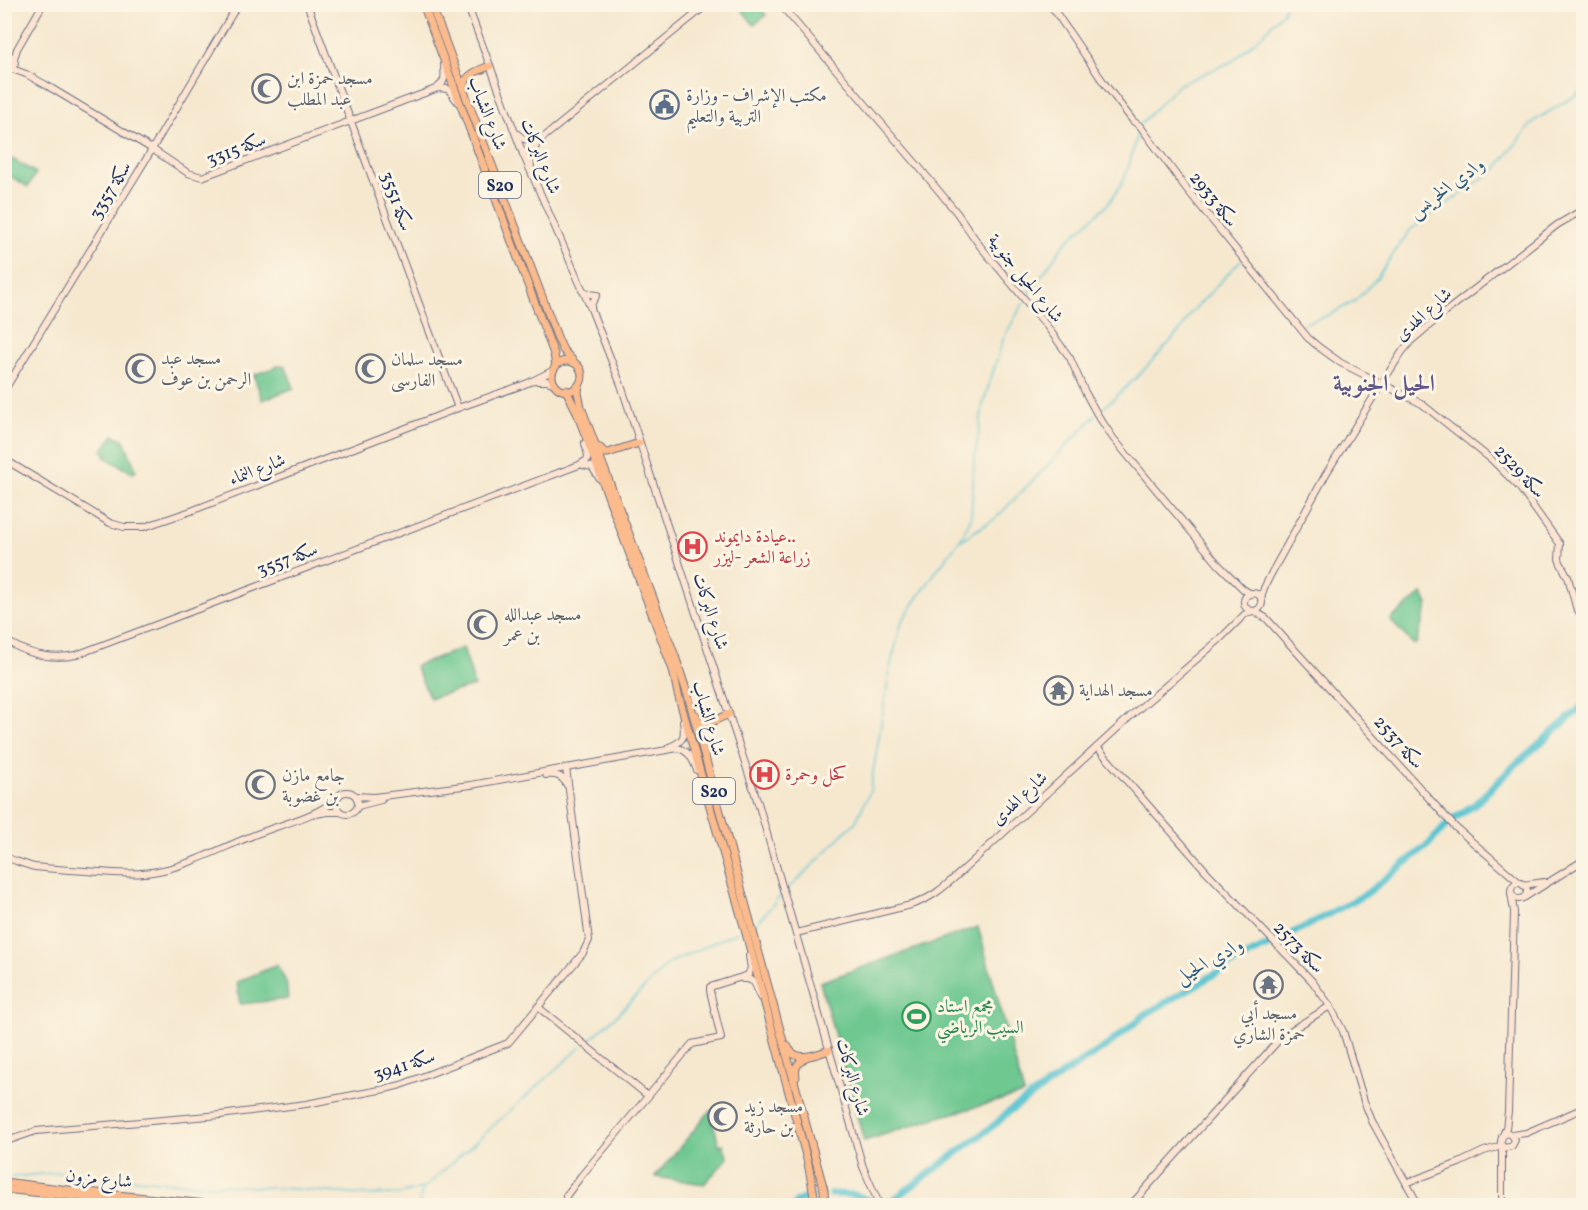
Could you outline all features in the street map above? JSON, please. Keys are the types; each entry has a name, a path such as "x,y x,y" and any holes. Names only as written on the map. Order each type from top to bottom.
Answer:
{"main road":[{"name":"شارع الشباب","path":"423,4 543,322 554,354 555,368"},
{"name":"شارع الشباب","path":"431,4 558,339 563,350 574,362"},
{"path":"457,72 465,76 490,66"},
{"path":"463,88 470,75"},
{"path":"555,368 562,362 574,362"},
{"name":"S20","path":"574,362 579,366 582,374 579,385"},
{"name":"S20","path":"555,368 553,377 555,384"},
{"path":"555,384 566,390 579,385"},
{"name":"شارع الشباب","path":"579,385 583,420 611,505 673,670 808,1162 815,1194 814,1206"},
{"name":"شارع الشباب","path":"566,390 583,420 615,494 675,656 827,1206"},
{"path":"583,420 604,453 639,443"},
{"path":"615,494 606,461 618,450"},
{"path":"688,699 701,724 705,725 729,714"},
{"path":"704,756 703,732 713,721"},
{"path":"761,962 789,1050 797,1057 806,1057 829,1050"},
{"path":"806,1057 799,1062 795,1075 811,1144"},
{"name":"شارع مزون","path":"4,1182 226,1206"},
{"name":"شارع مزون","path":"4,1189 167,1206"}],"street":[{"path":"8,63 43,4"},
{"name":"سكة 3357","path":"4,391 238,4"},
{"name":"سكة 3551","path":"307,4 458,408"},
{"name":"شارع البركات","path":"467,4 531,174 591,309 621,385 759,806 863,1167 880,1206"},
{"path":"523,154 708,4"},
{"name":"شارع الحيل جنوبية","path":"780,4 919,167 957,213 980,246 1046,325 1070,358 1085,392 1113,438 1233,580"},
{"name":"سكة 2933","path":"1050,4 1133,121 1140,126 1192,195 1308,338 1341,363 1382,383"},
{"path":"438,88 444,80 443,59"},
{"name":"سكة 3315","path":"8,63 193,176 206,177 438,88"},
{"path":"438,88 448,89 460,105"},
{"path":"514,131 524,139 540,141"},
{"path":"531,174 530,158 540,141"},
{"name":"شارع الهدى","path":"1261,602 1264,588 1271,574 1326,474 1402,352 1421,332 1557,225 1584,209"},
{"path":"582,290 597,295 591,309"},
{"name":"شارع النماء","path":"4,459 110,523 136,528 191,511 528,383 555,368"},
{"name":"شارع النماء","path":"528,383 543,381 555,384"},
{"name":"سكة 2529","path":"1382,383 1422,404 1491,460 1519,487 1560,544 1561,564 1568,577 1576,607 1584,620"},
{"path":"579,465 585,462 588,456 583,420"},
{"path":"579,465 592,467 611,505"},
{"name":"سكة 3557","path":"4,639 35,654 58,657 76,655 579,465"},
{"name":"شارع الهدى","path":"1252,594 1262,587 1271,574"},
{"path":"1233,580 1242,589 1258,595 1261,602 1259,609 1253,611 1247,609 1240,590 1233,580"},
{"path":"1244,603 1246,597 1252,594"},
{"name":"سكة 2537","path":"1261,602 1265,614 1277,631"},
{"name":"شارع الهدى","path":"1231,627 1244,603"},
{"name":"شارع الهدى","path":"796,933 911,905 934,895 1244,615 1253,611"},
{"name":"سكة 2537","path":"1253,611 1262,615 1277,631 1455,827 1521,884"},
{"path":"654,752 672,746 683,738 685,733 678,694"},
{"name":"سكة 2573","path":"1097,747 1206,871 1312,981 1330,1006 1343,1031 1372,1121 1419,1206"},
{"path":"4,857 50,869 145,873 163,870 199,858 258,833 304,817 325,807 339,794 345,792 356,796 374,797 408,794 678,748 686,751 691,757 708,800"},
{"name":"سكة 3941","path":"4,1142 36,1131 220,1115 306,1104 385,1089 401,1085 508,1043 583,953 588,940 566,768"},
{"path":"522,776 558,775 565,782 568,790"},
{"path":"304,817 327,812 350,813 358,806 408,794"},
{"path":"356,796 358,806"},
{"path":"337,798 337,807 340,812"},
{"path":"1511,892 1515,898 1524,898 1584,860"},
{"path":"1502,869 1511,892 1514,912 1508,1112 1506,1128 1500,1142 1502,1146 1502,1206"},
{"path":"1511,892 1513,886 1539,884 1553,880"},
{"path":"1514,931 1517,913 1527,891 1521,884"},
{"path":"565,1206 566,1196 692,1044 721,1038 710,987 748,975 751,968 744,926"},
{"path":"737,979 747,978 754,981 770,1022"},
{"path":"538,1006 648,1096"},
{"path":"1130,1206 1277,1042 1330,1006"},
{"path":"1484,1151 1508,1133 1512,1135 1526,1132 1584,1108"},
{"path":"1508,1112 1514,1138 1512,1146"},
{"path":"1502,1162 1512,1146 1526,1132"},
{"path":"1406,1183 1484,1151 1512,1146"},
{"path":"110,1200 126,1206"}],"green space":[{"path":"738,5 757,5 766,15 754,25"},
{"path":"12,159 36,173 28,187 5,173"},
{"path":"281,365 285,366 294,388 262,400 254,375"},
{"path":"114,435 124,440 136,470 133,473 105,457 107,454 102,451"},
{"path":"1422,594 1428,604 1416,644 1413,644 1391,621"},
{"path":"463,648 474,686 430,698 415,666"},
{"name":"مجمع استاد السيب الرياضي","path":"978,927 1024,1094 935,1118 864,1141 820,982"},
{"path":"277,965 286,982 288,999 240,1004 237,982"},
{"path":"710,1111 719,1145 723,1144 728,1158 704,1184 655,1177"}],"waterway":[{"path":"1141,124 1178,85 1233,61 1264,33 1283,12 1285,4"},
{"name":"وادي الخريس","path":"1302,324 1329,315 1355,301 1377,278 1410,230 1496,169 1534,121 1584,90"},
{"path":"1026,298 1064,244 1108,204 1121,185 1128,169 1139,128"},
{"path":"1099,412 1137,377 1181,330 1190,314 1241,260"},
{"path":"785,891 856,821 870,791 891,664 902,621 960,540 971,518 974,463 983,404 1004,337 1024,302"},
{"path":"961,540 996,518 1096,415"},
{"name":"وادي الحيل","path":"831,1194 854,1195 878,1203 889,1203 997,1123 1007,1113 1105,1047 1146,1014 1239,960 1366,894 1428,845 1450,821 1475,804 1515,765 1584,705"},
{"path":"755,925 782,894"},
{"path":"585,1044 669,963 739,931"},
{"path":"419,1206 422,1190 581,1047"},
{"path":"12,1177 63,1172 180,1183 362,1195 400,1194 423,1188"},
{"name":"وادي الحيل","path":"794,1206 797,1202 810,1196"}],"place":[{"name":"مسجد حمزة ابن عبد المطلب","path":"266,88"},
{"name":"مكتب الإشراف - وزارة التربية والتعليم","path":"665,105"},
{"name":"مسجد عبد الرحمن بن عوف","path":"140,368"},
{"name":"مسجد سلمان الفارسى","path":"370,369"},
{"name":"عيادة دايموند.. زراعة الشعر -ليزر","path":"693,546"},
{"name":"مسجد عبدالله بن عمر","path":"483,624"},
{"name":"مسجد الهداية","path":"1058,690"},
{"name":"كحل وحمرة","path":"764,774"},
{"name":"جامع مازن بن غضوبة","path":"261,785"},
{"name":"مسجد أبي حمزة الشاري","path":"1269,984"},
{"name":"مجمع استاد السيب الرياضي","path":"916,1016"},
{"name":"مسجد زيد بن حارثة","path":"723,1116"}],"district":[{"name":"الحيل الجنوبية","path":"1384,383"}]}
